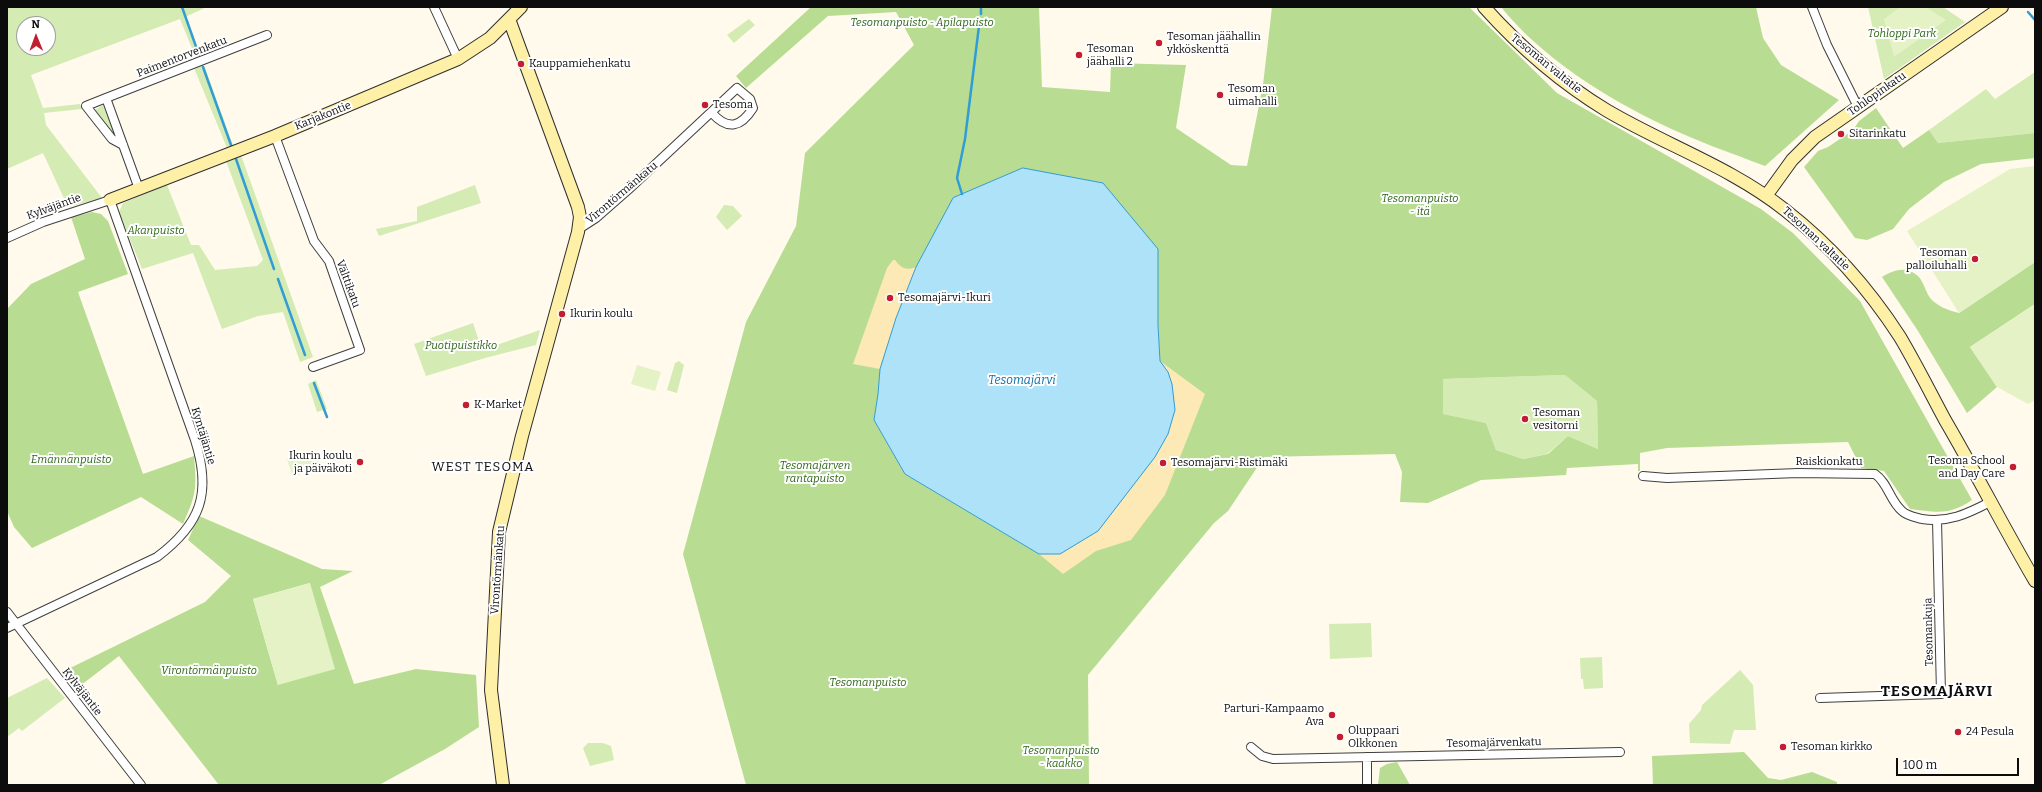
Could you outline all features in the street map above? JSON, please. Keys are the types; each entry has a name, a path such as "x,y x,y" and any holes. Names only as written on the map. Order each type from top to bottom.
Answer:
{"street":[{"path":"434,7 458,59"},
{"name":"Karjakontie","path":"110,200 275,136 458,59 490,38 521,7"},
{"name":"Tesoman valtatie","path":"1484,7 1511,37 1575,89 1606,110 1716,166 1766,196 1786,211 1834,253 1872,298 1900,338 2035,581"},
{"path":"1812,7 1828,45 1858,107"},
{"name":"Tohlopinkatu","path":"1766,196 1796,156 1815,137 2002,7"},
{"path":"509,19 578,207 580,217 579,229"},
{"name":"Paimentorvenkatu","path":"123,145 112,139 86,106 267,35"},
{"name":"Virontörmänkatu","path":"503,785 491,690 499,532 522,436 579,229 596,218 630,189 737,88 750,99 753,108 746,120 736,124 727,124 718,120 712,113"},
{"path":"106,98 139,189"},
{"name":"Välttikatu","path":"275,136 314,241 329,261 360,350 312,367"},
{"name":"Kylväjäntie","path":"7,238 43,222 110,200"},
{"name":"Kyntäjäntie","path":"7,628 157,557 184,532 198,508 203,493 203,471 197,446 110,200"},
{"name":"Raiskionkatu","path":"1643,476 1667,478 1798,473 1875,474 1882,479 1902,511 1913,517 1937,520 1949,520 1962,516 1990,502"},
{"name":"Tesomankuja","path":"1820,698 1942,694 1937,520"},
{"name":"Kylväjäntie","path":"7,612 141,785"},
{"name":"Tesomajärvenkatu","path":"1251,748 1262,756 1273,759 1620,752"},
{"path":"1367,785 1368,757"}],"green space":[{"path":"7,7 207,7 185,17 199,57 196,58 180,19 31,75 43,108 80,104 82,109 44,113 46,125 102,198 68,207 43,153 7,169"},
{"path":"811,7 1039,7 1042,87 1110,92 1111,63 1186,65 1176,128 1231,165 1247,166 1263,85 1272,7 1469,7 1557,93 1761,209 1793,233 1860,301 1972,500 1956,509 1949,511 1935,512 1910,509 1884,471 1861,468 1848,442 1667,448 1640,453 1640,471 1638,471 1638,464 1567,468 1566,475 1481,480 1428,503 1400,502 1402,472 1395,454 1264,457 1228,511 1214,523 1088,675 1089,785 746,785 683,554 746,322 796,226 805,153 914,45 896,12 828,16 746,88 736,76","holes":["1023,168 1158,325 1160,361 1039,554 905,474 874,420 880,369 896,318 916,267 954,198","1565,375 1597,401 1598,449 1568,436 1548,454 1523,459 1496,450 1486,423 1443,414 1443,379"]},
{"path":"1501,7 1756,7 1763,38 1781,65 1839,100 1765,166 1675,131 1597,89 1576,75 1535,43"},
{"name":"Tohloppi Park","path":"1868,7 1943,7 1965,22 1884,79"},
{"path":"1900,7 1926,7 1946,20 1894,57 1884,19"},
{"path":"749,19 755,25 734,43 727,35"},
{"path":"204,65 233,145 227,148 194,68"},
{"path":"2035,72 2035,133 1938,143 1929,130 1986,89 1995,99"},
{"path":"103,105 115,135 115,136 93,111"},
{"path":"1876,108 1903,148 1929,130 1938,143 2035,133 2035,158 1981,164 1944,182 1909,209 1893,229 1867,240 1855,238 1804,167 1818,151 1828,147 1853,130 1859,121"},
{"name":"Akanpuisto","path":"241,155 313,357 300,362 283,312 258,316 222,329 193,253 142,269 119,212 123,203 167,185 191,245 199,245 215,270 257,266 263,260 226,161"},
{"path":"2035,166 2035,262 1959,313 1907,231 2010,169"},
{"path":"475,185 481,203 379,236 376,229 417,221 417,207"},
{"path":"724,205 733,206 742,216 727,230 716,217"},
{"name":"Emännänpuisto","path":"92,212 101,214 108,221 128,274 78,292 143,474 194,456 195,484 193,498 183,524 141,497 32,548 14,527 7,511 7,309 31,284 85,259 71,217"},
{"path":"2035,262 2035,304 1970,347 1997,387 1967,413 1918,331 1882,277 1895,271 1910,271 1919,277 1929,297 1934,302 1944,308 1959,313"},
{"path":"2035,304 2035,400 2028,404 1997,387 1970,347"},
{"name":"Puotipuistikko","path":"473,323 482,350 540,330 536,345 485,358 426,376 414,344"},
{"path":"679,361 684,365 677,393 667,390 675,363"},
{"path":"637,365 661,372 655,391 631,384"},
{"path":"1565,375 1597,401 1598,449 1568,436 1547,454 1523,459 1496,450 1486,423 1442,414 1443,379"},
{"path":"316,380 327,409 317,412 308,384"},
{"path":"314,450 321,467 293,477 287,459"},
{"name":"Virontörmänpuisto","path":"199,516 322,569 353,571 320,587 354,684 416,669 476,675 479,727 445,749 379,785 219,785 119,656 76,689 62,672 205,602 231,576 188,540","holes":["310,583 278,685 253,599"]},
{"path":"310,583 335,669 278,685 253,599"},
{"path":"1371,623 1372,657 1330,659 1329,624"},
{"path":"1602,657 1603,688 1584,689 1583,679 1581,679 1580,658"},
{"path":"1740,670 1753,685 1756,730 1734,730 1730,744 1690,743 1689,724 1701,710 1702,705"},
{"path":"47,678 65,698 22,731 19,728 7,737 7,698"},
{"path":"588,743 603,743 611,746 614,760 590,766 583,748"},
{"path":"1744,752 1768,778 1781,780 1812,772 1837,782 1837,785 1653,785 1652,756"},
{"path":"1397,762 1410,785 1378,785 1380,768 1387,764"}],"sand":[{"name":"Tesomajärvi-Ikuri","path":"893,260 907,269 916,267 896,319 880,369 853,364 887,268"},
{"name":"Tesomajärvi-Ristimäki","path":"1160,361 1205,394 1165,495 1131,540 1096,551 1063,574 1039,554 1060,554 1098,531 1155,457 1168,434 1175,410 1172,384 1168,372"}],"water":[{"name":"Tesomajärvi","path":"1023,168 1103,183 1158,249 1158,325 1160,361 1168,372 1172,384 1175,410 1168,434 1155,457 1098,531 1060,554 1039,554 905,474 874,420 880,369 896,318 916,267 953,198"}],"waterway":[{"path":"182,7 199,55"},
{"path":"981,7 981,14"},
{"path":"2028,12 2035,20"},
{"path":"962,194 957,178 965,139 979,26"},
{"path":"203,67 231,145"},
{"path":"236,159 274,269"},
{"path":"278,279 305,355"},
{"path":"314,383 327,417"}],"place":[{"name":"Tesoman jäähallin ykköskenttä","path":"1159,43"},
{"name":"Tesoman jäähalli 2","path":"1079,55"},
{"name":"Kauppamiehenkatu","path":"521,64"},
{"name":"Tesoman uimahalli","path":"1220,95"},
{"name":"Tesoma","path":"705,105"},
{"name":"Sitarinkatu","path":"1841,134"},
{"name":"Tesoman palloiluhalli","path":"1975,259"},
{"name":"Tesomajärvi-Ikuri","path":"890,298"},
{"name":"Ikurin koulu","path":"562,314"},
{"name":"K-Market","path":"466,405"},
{"name":"Tesoman vesitorni","path":"1525,419"},
{"name":"Ikurin koulu ja päiväkoti","path":"360,462"},
{"name":"Tesomajärvi-Ristimäki","path":"1163,463"},
{"name":"Tesoma School and Day Care","path":"2013,467"},
{"name":"Parturi-Kampaamo Ava","path":"1332,715"},
{"name":"24 Pesula","path":"1958,732"},
{"name":"Oluppaari Olkkonen","path":"1340,737"},
{"name":"Tesoman kirkko","path":"1783,747"}],"district":[{"name":"WEST TESOMA","path":"483,467"},
{"name":"TESOMAJÄRVI","path":"1937,692"}],"park label":[{"name":"Tesomanpuisto - Apilapuisto","path":"922,23"},
{"name":"Tesomanpuisto - itä","path":"1420,205"},
{"name":"Tesomajärven rantapuisto","path":"815,472"},
{"name":"Tesomanpuisto","path":"868,683"},
{"name":"Tesomanpuisto - kaakko","path":"1061,757"}]}
